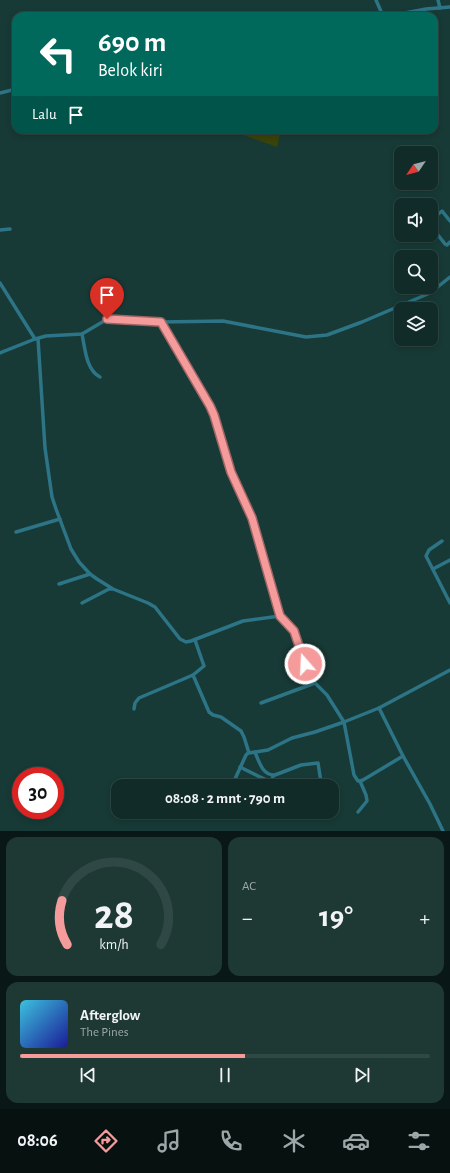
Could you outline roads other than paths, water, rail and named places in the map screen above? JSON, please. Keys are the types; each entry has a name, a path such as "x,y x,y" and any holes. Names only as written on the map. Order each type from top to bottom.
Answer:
{"street":[{"path":"376,0 381,12"},
{"path":"438,0 440,8"},
{"path":"410,12 450,7"},
{"path":"0,93 12,90"},
{"path":"438,214 442,211 450,221"},
{"path":"0,230 10,229"},
{"path":"438,235 445,244 450,242"},
{"path":"0,353 36,339 54,335 82,334 107,319 161,322 223,321 306,337 320,336 362,322 430,293 450,277"},
{"path":"0,283 36,339 47,460 52,496 74,556 90,574 113,589 155,607 180,638 186,642 195,640 243,621 280,616"},
{"path":"161,322 212,410 231,472 252,518 280,616 294,631 307,670 315,683 327,696 344,722 354,775 355,778 360,781 367,801 358,812"},
{"path":"82,334 90,366 94,373 100,378"},
{"path":"16,532 60,518"},
{"path":"442,541 427,553 426,556 450,603"},
{"path":"433,569 450,560"},
{"path":"59,584 90,574"},
{"path":"82,603 109,589 113,589"},
{"path":"134,709 134,703 139,698 193,675 204,666 195,640"},
{"path":"249,752 268,750 292,738 315,732 380,708 450,670"},
{"path":"193,675 208,712 221,717 241,731 249,752"},
{"path":"261,703 315,683"},
{"path":"380,708 403,756 430,804 443,831"},
{"path":"234,779 246,755 249,752"},
{"path":"255,752 264,770 269,775 276,776 301,765 317,762 319,764 321,779"},
{"path":"360,781 403,756"},
{"path":"240,767 269,781 272,780 273,776"}]}
